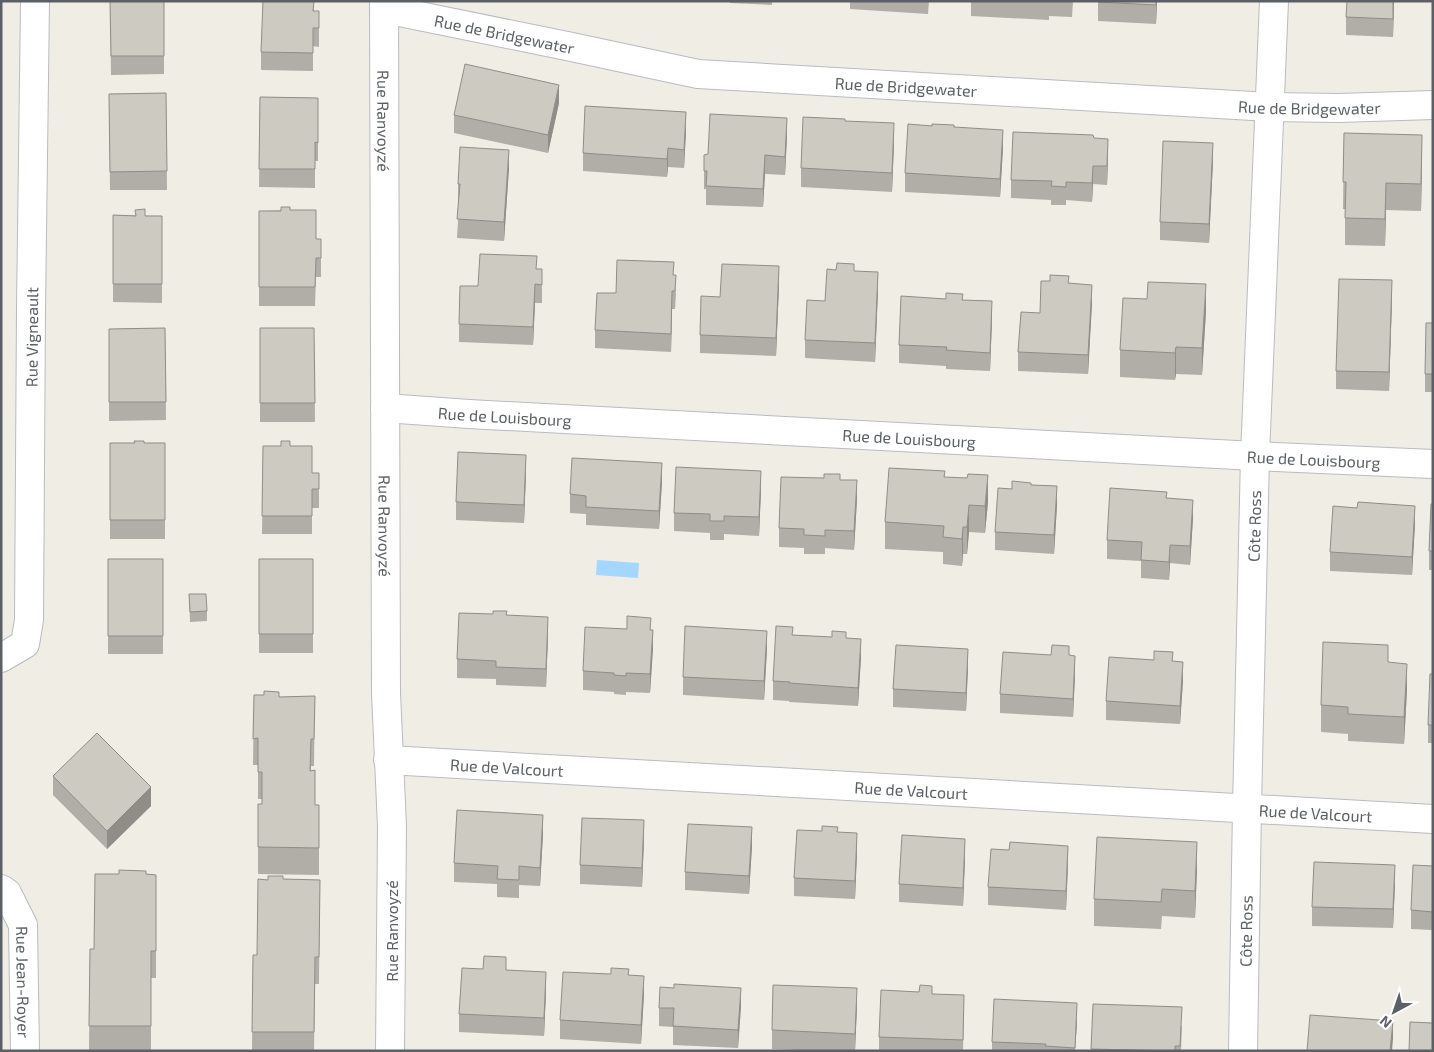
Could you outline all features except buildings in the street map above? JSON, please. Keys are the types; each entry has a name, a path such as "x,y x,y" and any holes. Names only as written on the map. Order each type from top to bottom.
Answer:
{"street":[{"name":"Rue Vigneault","path":"1,658 25,644 29,620 30,310 35,1"},
{"name":"Côte Ross","path":"1243,1051 1255,456 1274,1"},
{"name":"Rue de Bridgewater","path":"385,5 698,74 1270,107 1339,108 1433,105"},
{"name":"Rue Ranvoyzé","path":"385,5 386,683 392,826 390,1051"},
{"name":"Rue de Louisbourg","path":"385,408 469,414 1433,464"},
{"name":"Rue de Valcourt","path":"388,760 1433,819"},
{"name":"Rue Jean-Royer","path":"1,889 7,893 23,925 25,1051"}],"water":[{"path":"597,560 639,563 638,578 596,575"}]}
